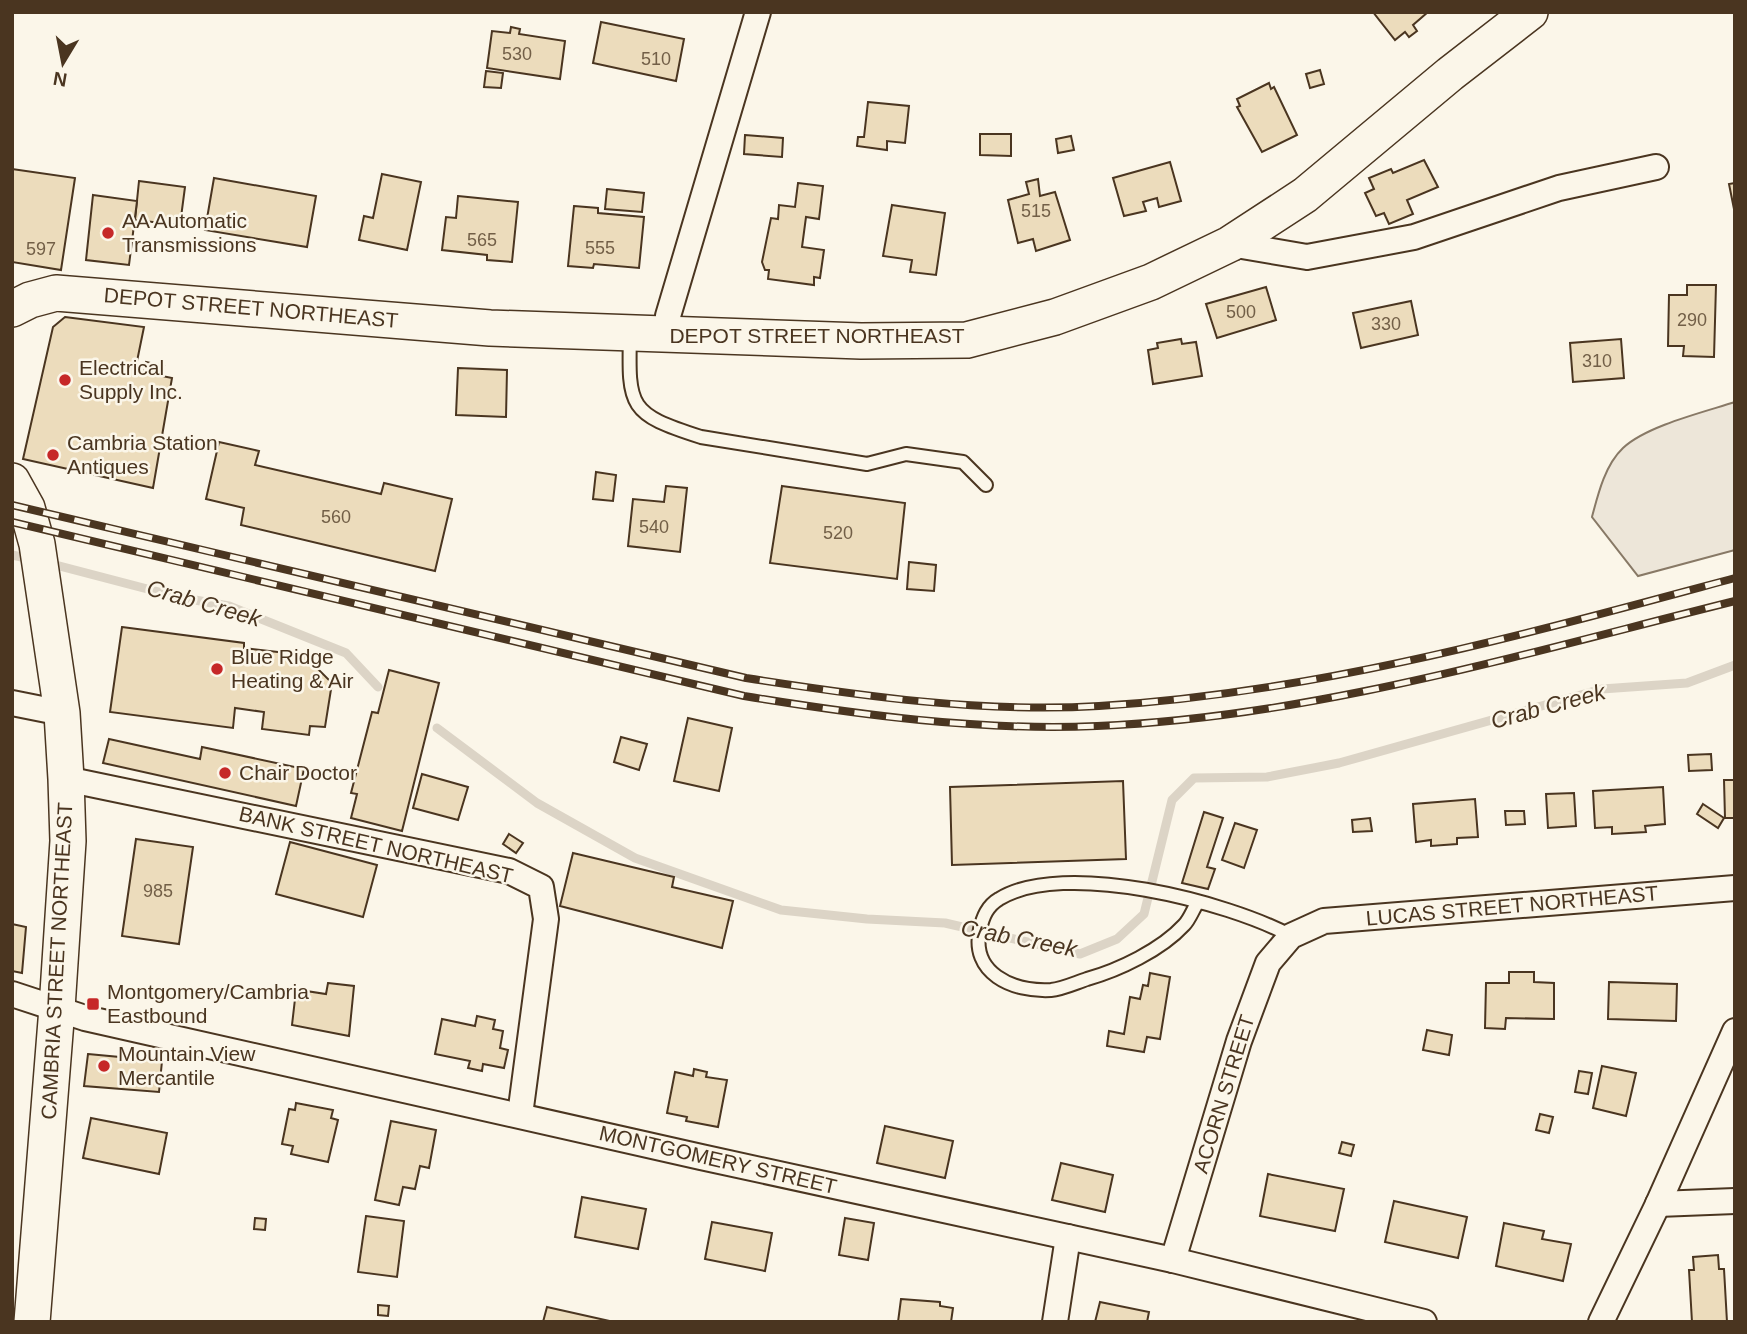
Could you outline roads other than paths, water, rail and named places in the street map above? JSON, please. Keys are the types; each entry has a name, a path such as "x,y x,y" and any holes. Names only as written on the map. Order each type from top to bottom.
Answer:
{"street":[{"path":"667,335 668,316 758,12"},
{"name":"DEPOT STREET NORTHEAST","path":"12,309 30,300 56,293 490,328 861,341 967,340 1067,312 1151,282 1230,244 1305,195 1450,74 1530,12"},
{"path":"1230,244 1307,257 1414,237 1559,188 1656,167"},
{"name":"CAMBRIA STREET NORTHEAST","path":"12,481 27,508 43,578 62,713 68,841 32,1322"},
{"path":"12,703 62,713"},
{"name":"BANK STREET NORTHEAST","path":"66,779 509,871 541,887 547,919 520,1115"},
{"name":"LUCAS STREET NORTHEAST","path":"1292,936 1324,921 1735,888"},
{"name":"ACORN STREET","path":"1173,1260 1239,1041 1268,963 1292,936"},
{"name":"MONTGOMERY STREET","path":"12,994 85,1018 1173,1260 1424,1322"},
{"path":"1601,1322 1658,1205 1735,1031"},
{"path":"1658,1205 1735,1201"},
{"path":"1055,1322 1068,1237"}],"lane":[{"path":"630,333 629,386 637,405 653,419 676,429 701,437 867,464 906,454 963,462 986,485"},
{"path":"1198,902 1184,925 1125,964 1051,990 1009,985 984,968 977,944 984,914 997,899 1044,884 1086,882 1130,886 1198,902 1266,922 1292,936"}],"waterway":[{"name":"Crab Creek","path":"12,555 31,559"},
{"name":"Crab Creek","path":"48,563 178,597 229,606 346,653 378,687"},
{"name":"Crab Creek","path":"437,728 537,803 635,858 781,910 867,919 945,923 1080,954 1117,939 1144,914 1172,800 1194,778 1267,777 1339,763 1602,689 1687,683 1735,665"}],"railway":[{"path":"12,505 746,678 878,697 1010,707 1099,706 1180,699 1340,675 1499,640 1735,578"},
{"path":"12,522 744,696 876,715 964,724 1097,726 1259,710 1419,680 1735,601"}],"place":[{"name":"AA Automatic Transmissions","path":"108,233"},
{"name":"Electrical Supply Inc.","path":"65,380"},
{"name":"Cambria Station Antiques","path":"53,455"},
{"name":"Blue Ridge Heating & Air","path":"217,669"},
{"name":"Chair Doctor","path":"225,773"},
{"name":"Montgomery/Cambria Eastbound","path":"93,1004"},
{"name":"Mountain View Mercantile","path":"104,1066"}]}
